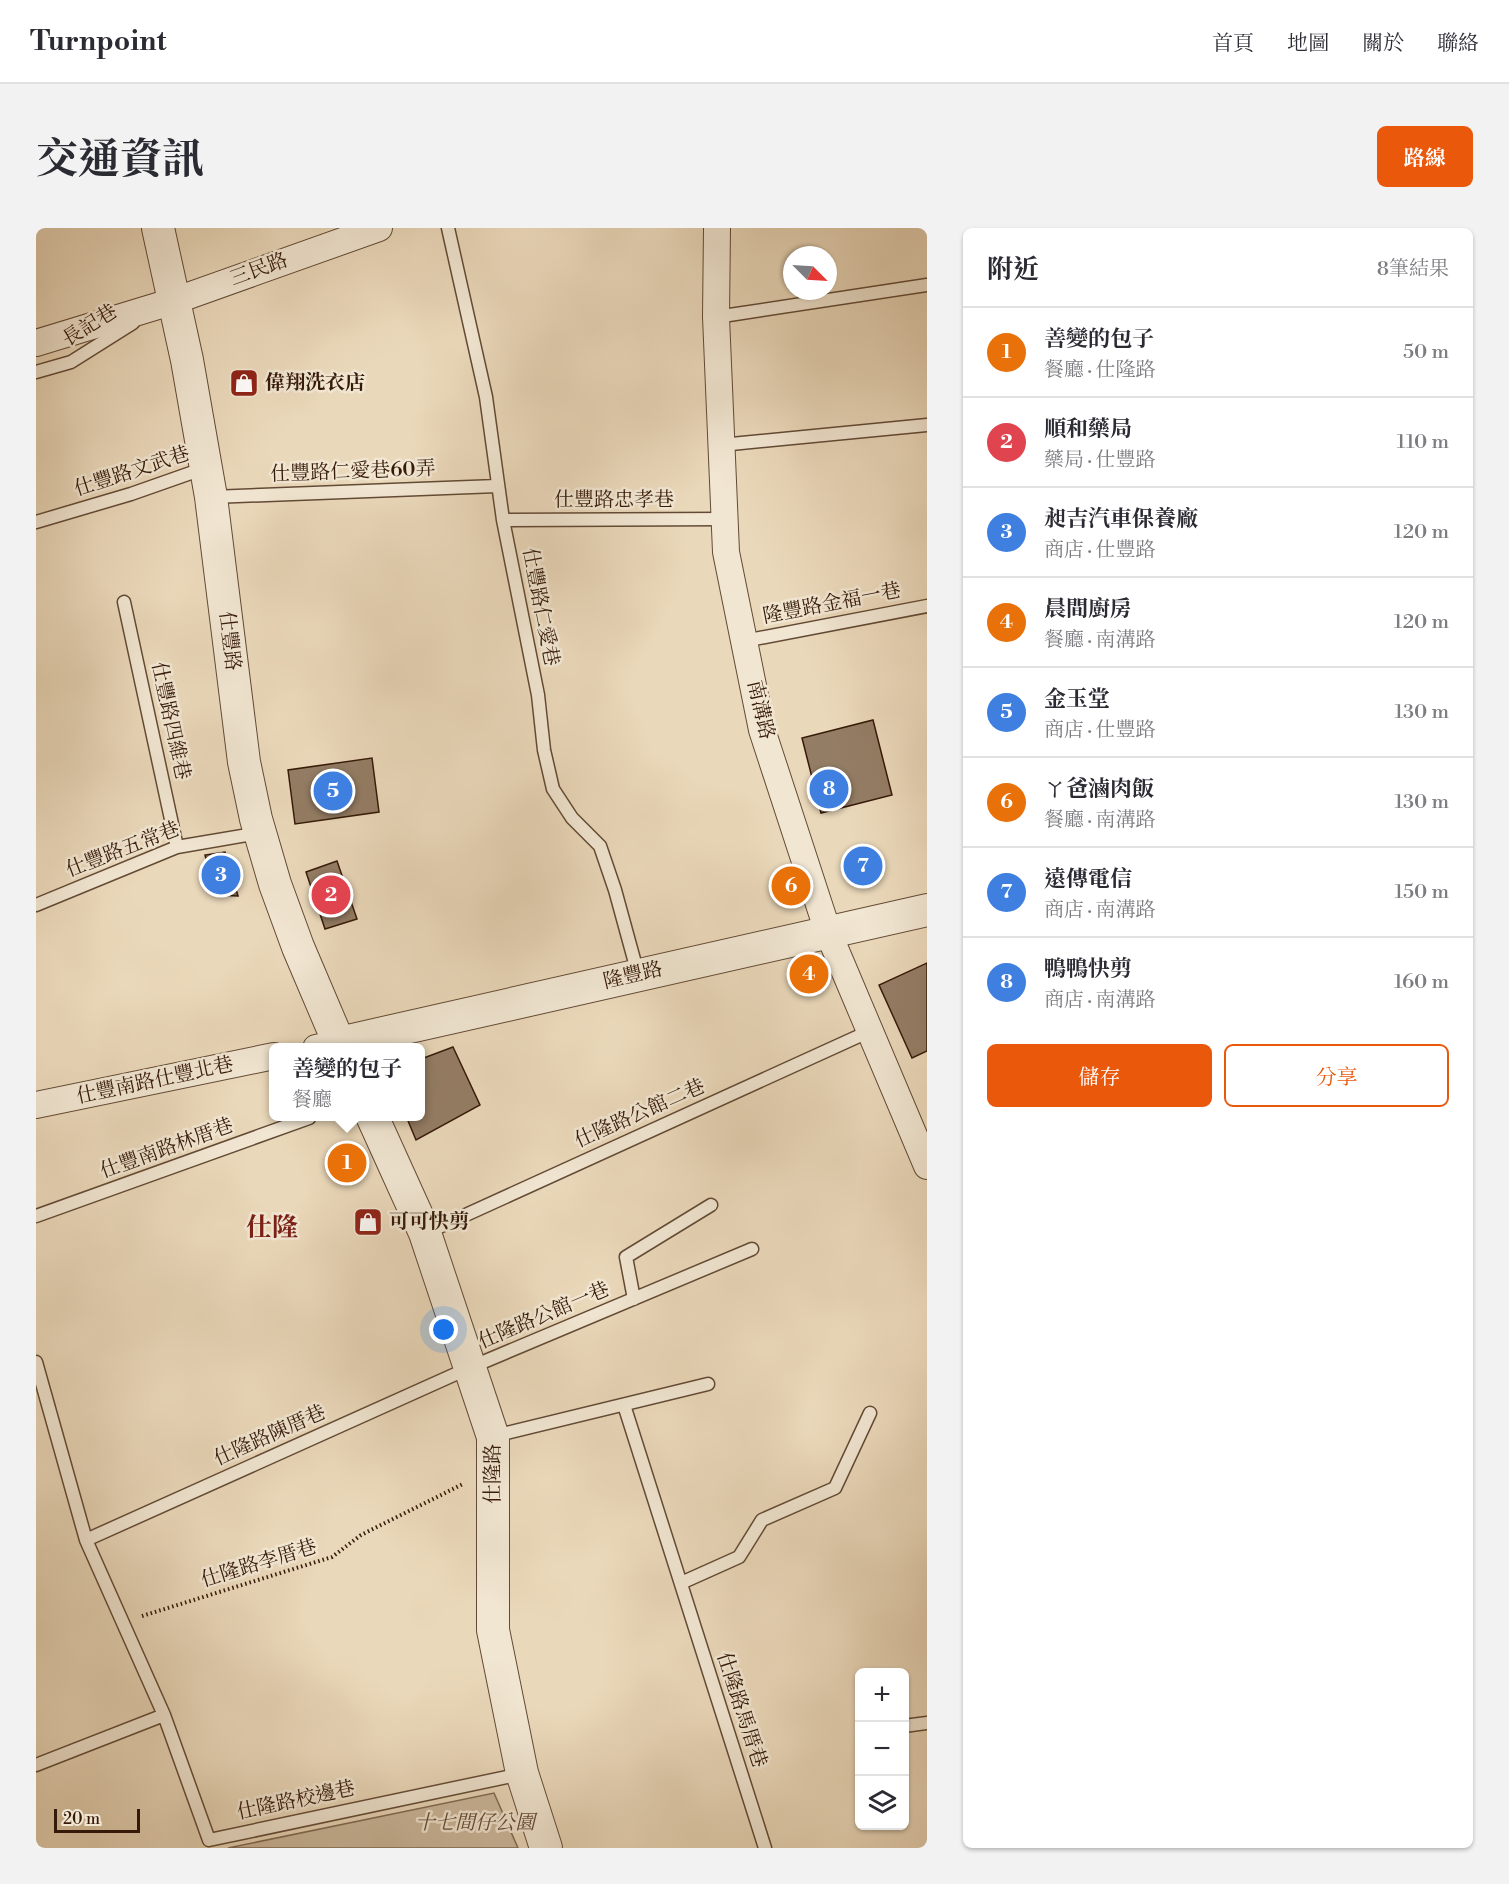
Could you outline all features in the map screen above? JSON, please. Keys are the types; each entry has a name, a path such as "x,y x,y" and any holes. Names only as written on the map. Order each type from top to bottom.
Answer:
{"street":[{"name":"仕豐路","path":"158,228 167,303 187,360 208,482 244,762 260,833 275,884 332,1043"},
{"name":"三民路","path":"36,343 167,303 379,228"},
{"name":"南溝路","path":"717,228 716,317 726,552 762,730 828,932 870,1031 920,1132 927,1166"},
{"name":"隆豐路","path":"346,1043 927,910"},
{"name":"仕豐南路仕豐北巷","path":"36,1105 269,1057"},
{"name":"仕隆路","path":"374,1121 425,1233 493,1437 493,1630 522,1773 546,1848"}],"lane":[{"name":"仕豐路仁愛巷","path":"448,228 486,397 497,486 538,695 544,750 553,789 572,818 600,846 615,890 638,975"},
{"path":"716,317 927,285"},
{"name":"長記巷","path":"36,372 71,362 167,303"},
{"path":"721,445 927,425"},
{"name":"仕豐路仁愛巷60弄","path":"208,482 497,486"},
{"name":"仕豐路文武巷","path":"36,522 131,495 208,482"},
{"name":"仕豐路忠孝巷","path":"503,520 725,519"},
{"name":"仕豐路四維巷","path":"124,602 177,847"},
{"name":"隆豐路金福一巷","path":"744,641 927,606"},
{"name":"仕豐路五常巷","path":"36,905 177,847 260,833"},
{"name":"仕隆路公館二巷","path":"425,1233 870,1031"},
{"name":"仕豐南路林厝巷","path":"36,1216 301,1121"},
{"name":"仕隆路公館一巷","path":"634,1299 626,1257 711,1205"},
{"name":"仕隆路公館一巷","path":"470,1368 752,1249"},
{"name":"仕隆路校邊巷","path":"36,1362 86,1540 164,1715 209,1840 522,1773"},
{"name":"仕隆路陳厝巷","path":"86,1540 470,1368"},
{"path":"493,1437 708,1384"},
{"name":"仕隆路馬厝巷","path":"624,1405 681,1584 760,1847"},
{"path":"681,1584 739,1557 762,1520 835,1488 870,1413"},
{"path":"36,1765 164,1715"},
{"path":"909,1725 927,1723"}],"path":[{"name":"仕隆路李厝巷","path":"123,1622 332,1557 361,1535 493,1468"}],"green space":[{"name":"十七間仔公園","path":"494,1793 518,1848 228,1848"}],"building":[{"path":"873,720 892,795 821,813 802,738"},
{"path":"372,758 379,812 295,824 288,770"},
{"path":"225,852 238,896 215,895 205,855"},
{"path":"337,861 357,919 325,929 306,872"},
{"path":"927,963 927,1051 912,1058 879,985"},
{"path":"453,1047 480,1105 416,1140 408,1121 425,1121 425,1058"}],"place":[{"name":"偉翔洗衣店","path":"244,383"},
{"name":"鴨鴨快剪","path":"829,789"},
{"name":"金玉堂","path":"333,791"},
{"name":"遠傳電信","path":"863,866"},
{"name":"昶吉汽車保養廠","path":"221,875"},
{"name":"ㄚ爸滷肉飯","path":"791,886"},
{"name":"順和藥局","path":"331,895"},
{"name":"晨間廚房","path":"809,974"},
{"name":"善變的包子","path":"347,1163"},
{"name":"可可快剪","path":"368,1222"}],"district":[{"name":"仕隆","path":"272,1228"}]}
